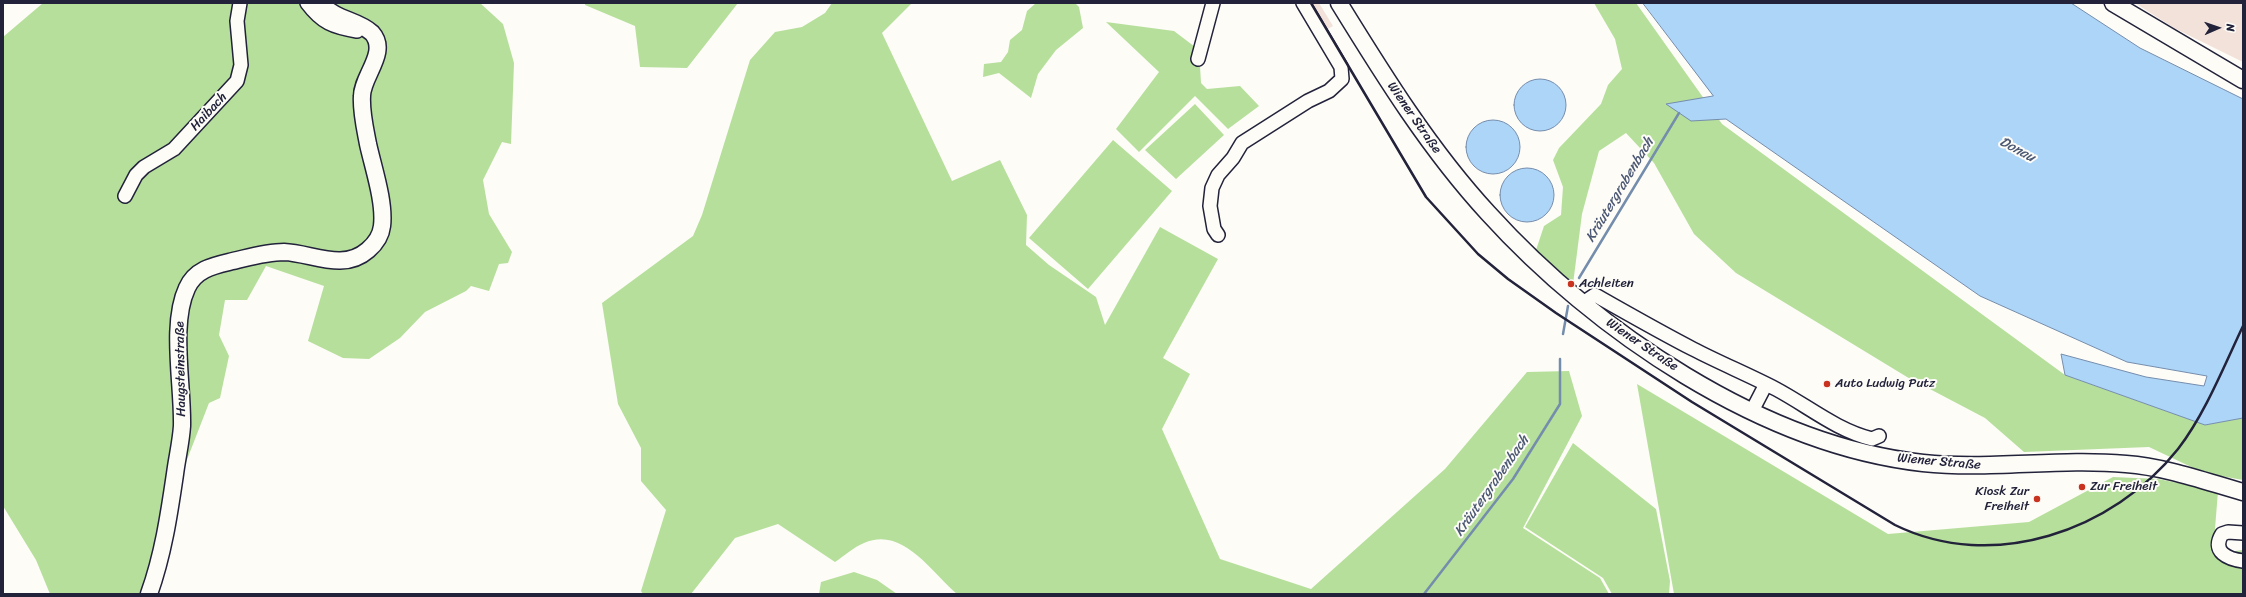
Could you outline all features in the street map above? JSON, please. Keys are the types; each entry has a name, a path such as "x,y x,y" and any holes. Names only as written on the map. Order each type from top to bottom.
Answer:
{"main road":[{"name":"Haugsteinstraße","path":"149,594 158,568 169,517 182,430 179,323 184,297 191,280 204,269 267,253 287,252 336,260 355,258 372,246 381,232 382,214 364,125 362,96 364,81 376,58 378,45 372,34 359,26 333,15 321,3"},
{"name":"Wiener Straße","path":"1339,3 1396,94 1454,173 1519,246 1584,303 1657,357 1752,411 1792,429 1831,443 1861,451 1923,463 1996,466 2076,463 2127,464 2176,472 2243,492"},
{"path":"2113,3 2243,80"}],"street":[{"name":"Haibach","path":"125,196 136,175 144,167 174,149 237,81 241,65 237,21 240,3"},
{"path":"306,3 324,22 330,25 357,31 359,26"},
{"path":"1198,59 1213,3"},
{"path":"1218,234 1214,229 1210,206 1212,188 1218,175 1233,158 1242,143 1308,101 1329,90 1342,79 1341,67 1302,3"},
{"path":"1584,303 1594,295 1694,350 1766,384 1815,411 1837,427 1855,435 1872,439 1879,436"},
{"path":"1752,411 1766,384"},
{"path":"1831,443 1837,427"},
{"path":"2243,533 2228,532 2222,534 2218,544 2220,551 2226,557 2243,561"}],"shaded area":[{"path":"1306,3 1319,3 1333,26 1320,33"},
{"path":"2135,3 2243,3 2243,62 2174,28"}],"green space":[{"path":"43,3 480,3 503,24 514,63 511,144 502,142 483,180 489,214 512,252 508,263 499,264 489,291 471,286 466,291 425,312 400,338 369,359 343,358 308,341 324,286 266,266 247,300 225,300 219,335 229,356 220,398 209,403 181,475 142,594 50,594 36,560 3,506 3,37"},
{"path":"585,3 738,3 687,68 640,67 635,26 585,5"},
{"path":"832,3 912,3 882,33 952,181 1000,160 1027,215 1026,245 1049,265 1096,297 1105,325 1160,227 1218,259 1163,358 1190,374 1162,429 1220,559 1311,589 1445,469 1527,372 1569,371 1582,416 1523,528 1600,578 1609,594 957,594 915,554 904,546 891,541 878,539 860,545 835,562 778,524 735,538 691,594 643,594 641,591 666,510 641,481 641,448 618,404 602,303 693,236 702,215 750,60 775,32 802,27 825,13"},
{"path":"1036,3 1075,3 1079,7 1083,28 1056,50 1038,74 1031,98 999,73 983,77 984,64 1001,62 1008,52 1010,40 1022,30 1027,11"},
{"path":"1594,3 1636,3 1722,124 2065,375 2205,425 2243,418 2243,480 2204,473 2149,447 2024,452 1985,418 1907,377 1736,273 1694,234 1654,163 1626,133 1599,151 1582,214 1573,284 1535,253 1544,226 1561,215 1563,187 1553,160 1559,148 1601,104 1608,85 1622,69 1615,39"},
{"path":"1106,22 1174,31 1199,50 1201,83 1207,89 1240,86 1259,106 1228,129 1195,96 1139,152 1116,129 1159,72"},
{"path":"1195,104 1224,135 1176,179 1145,150"},
{"path":"1113,140 1172,191 1088,289 1029,238"},
{"path":"1637,384 1888,534 2029,522 2113,477 2158,479 2218,491 2213,554 2243,550 2243,594 1674,594"},
{"path":"1573,443 1656,509 1670,581 1669,594 1612,594 1603,578 1525,527"},
{"path":"854,572 877,580 897,594 819,594 821,582"}],"water":[{"name":"Donau","path":"1643,3 2071,3 2140,48 2243,99 2243,418 2205,425 2065,375 2061,354 2146,377 2204,386 2207,376 2127,362 1980,296 1726,119 1691,121 1666,104 1713,96"},
{"path":"1535,79 1545,79 1559,86 1566,100 1566,110 1559,124 1545,131 1535,131 1525,127 1518,120 1514,110 1514,100 1518,90 1525,83"},
{"path":"1493,120 1508,125 1512,128 1515,132 1520,147 1515,162 1512,166 1508,169 1493,174 1478,169 1474,166 1471,162 1466,147 1471,132 1474,128 1478,125"},
{"path":"1527,168 1542,173 1546,176 1549,180 1554,195 1549,210 1546,214 1542,217 1527,222 1512,217 1508,214 1505,210 1500,195 1505,180 1508,176 1512,173"}],"waterway":[{"name":"Kräutergrabenbach","path":"1579,278 1679,113"},
{"name":"Kräutergrabenbach","path":"1563,334 1568,306"},
{"name":"Kräutergrabenbach","path":"1424,594 1513,479 1560,404 1560,359"}],"railway":[{"path":"1311,3 1426,197 1478,254 1508,279 1556,313 1692,402 1895,525 1933,539 1971,545 2010,544 2049,536 2086,522 2120,502 2151,478 2178,449 2188,435 2214,389 2243,326"}],"place":[{"name":"Achleiten","path":"1571,284"},
{"name":"Auto Ludwig Putz","path":"1827,384"},
{"name":"Zur Freiheit","path":"2082,487"},
{"name":"Kiosk Zur Freiheit","path":"2037,499"}]}
